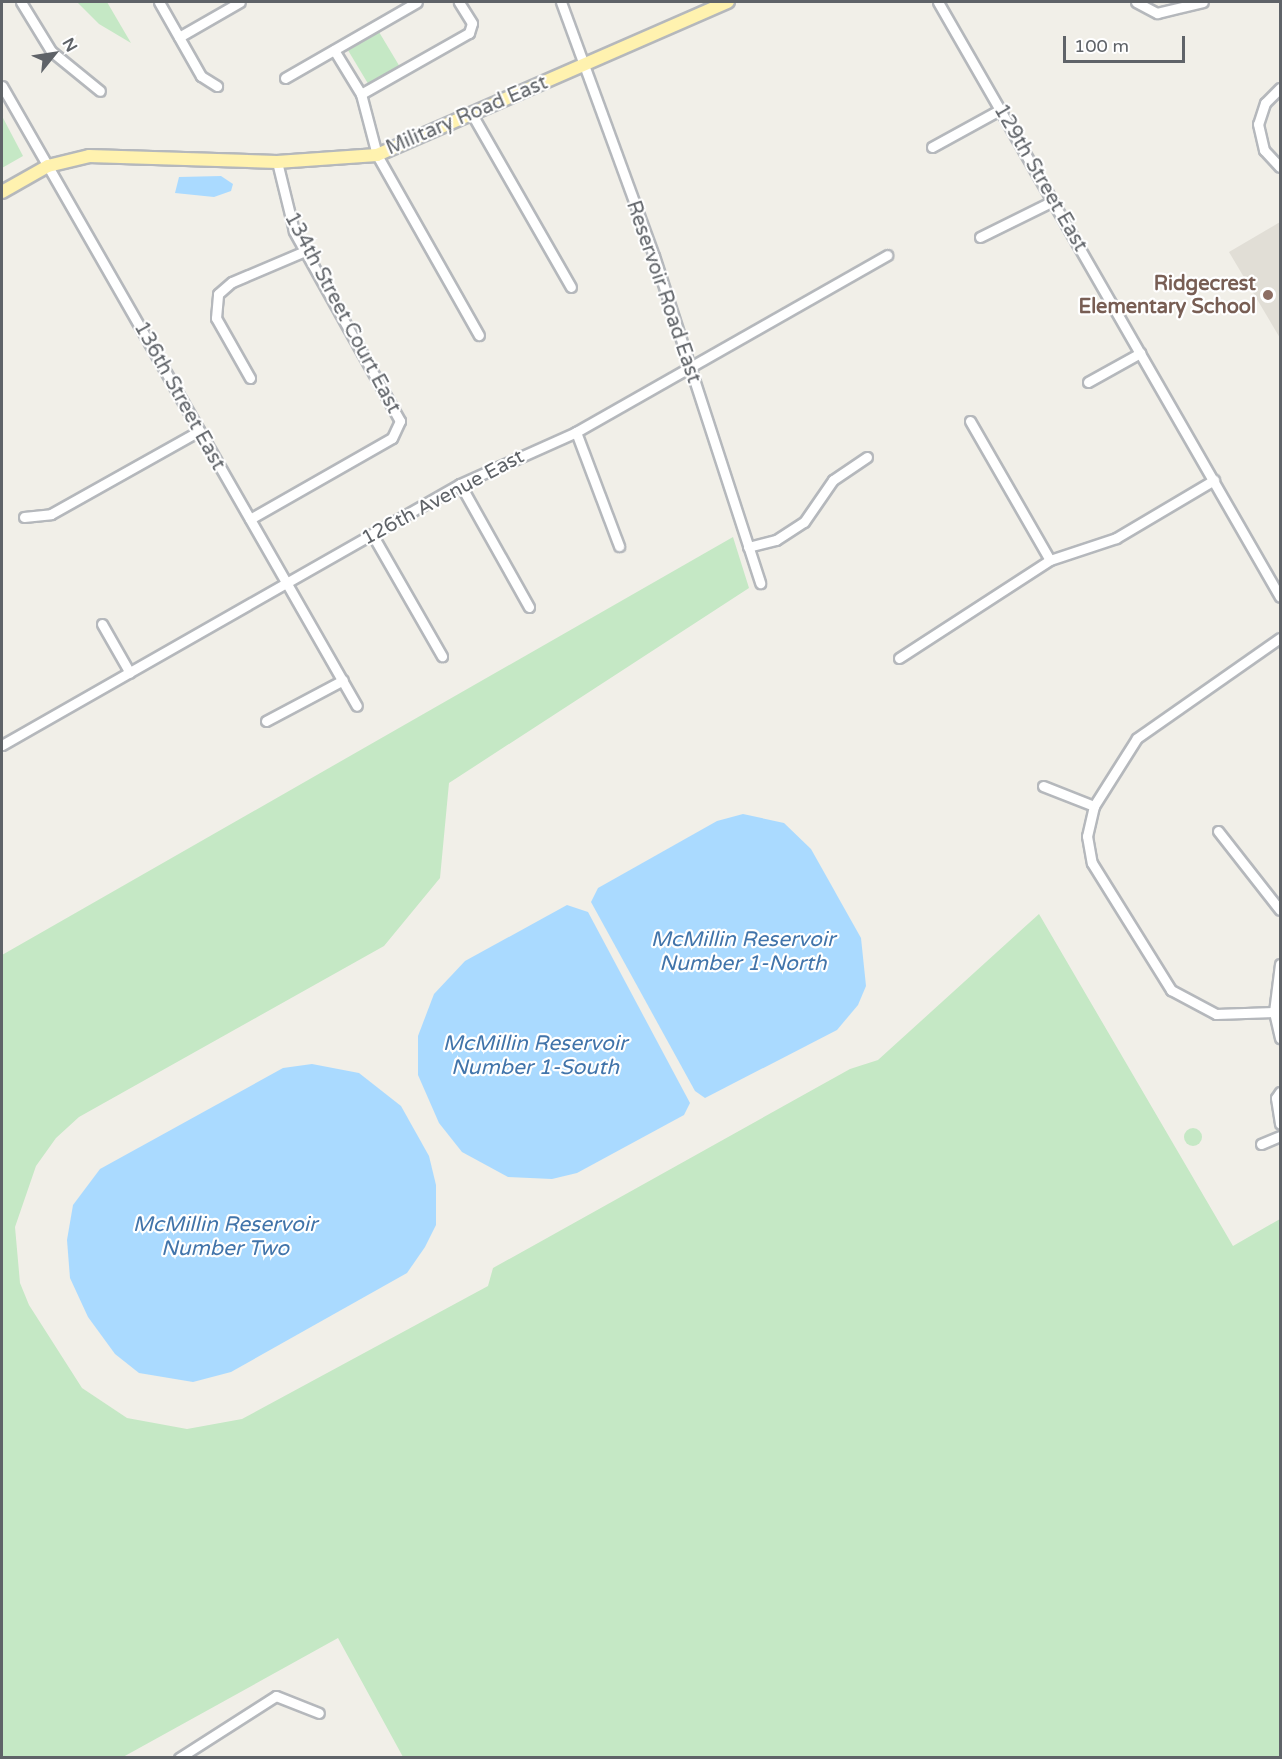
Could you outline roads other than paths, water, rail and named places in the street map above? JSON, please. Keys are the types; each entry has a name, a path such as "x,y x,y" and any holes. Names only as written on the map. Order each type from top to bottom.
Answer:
{"main road":[{"name":"Military Road East","path":"2,192 48,166 89,156 277,162 377,155 473,116 728,2"}],"street":[{"path":"21,2 51,51 100,91"},
{"path":"159,2 201,76 217,86"},
{"path":"179,37 240,2"},
{"path":"285,78 417,2"},
{"path":"361,94 472,28 459,2"},
{"name":"Reservoir Road East","path":"561,2 688,367 760,583"},
{"name":"129th Street East","path":"939,2 1281,597"},
{"path":"1136,2 1157,13 1203,2"},
{"path":"334,50 361,94 377,155 479,335"},
{"name":"136th Street East","path":"2,86 357,706"},
{"path":"1281,88 1265,103 1258,120 1268,155 1281,167"},
{"path":"932,147 1000,109"},
{"path":"473,116 571,287"},
{"name":"134th Street Court East","path":"250,519 392,438 399,428 400,416 305,251 286,210 277,162"},
{"path":"980,237 1053,201"},
{"path":"250,378 218,322 215,301 226,286 305,251"},
{"name":"126th Avenue East","path":"2,745 460,484 576,432 887,255"},
{"path":"1088,382 1140,353"},
{"path":"970,421 1050,560"},
{"path":"24,517 51,514 199,431"},
{"path":"576,432 619,546"},
{"path":"748,547 776,540 810,518 833,480 867,457"},
{"path":"900,658 1050,560 1116,538 1214,480"},
{"path":"460,484 529,607"},
{"path":"372,534 442,656"},
{"path":"102,624 130,673"},
{"path":"1274,1012 1205,1011 1163,982 1092,863 1087,836 1094,806 1137,738 1281,638"},
{"path":"266,721 343,680"},
{"path":"1043,786 1094,806"},
{"path":"1218,831 1281,910"},
{"path":"1281,964 1274,1012 1281,1038"},
{"path":"1281,1092 1276,1098 1281,1124"},
{"path":"1261,1144 1281,1136"},
{"path":"179,1758 276,1696 319,1713"}],"water":[{"path":"221,176 233,184 231,191 214,197 175,193 179,177"},
{"name":"McMillin Reservoir Number 1-North","path":"743,814 784,823 811,849 861,938 866,986 858,1005 837,1030 705,1098 695,1091 591,902 598,888 717,821"},
{"name":"McMillin Reservoir Number 1-South","path":"567,905 588,912 690,1103 684,1115 577,1173 552,1179 508,1177 462,1152 439,1123 418,1075 418,1036 434,994 465,961"},
{"name":"McMillin Reservoir Number Two","path":"312,1064 359,1073 401,1106 429,1156 436,1185 436,1225 425,1247 407,1273 231,1372 193,1382 139,1373 115,1354 88,1317 70,1278 67,1240 73,1205 100,1169 283,1068"}],"place":[{"name":"Ridgecrest Elementary School","path":"1268,295"}]}
